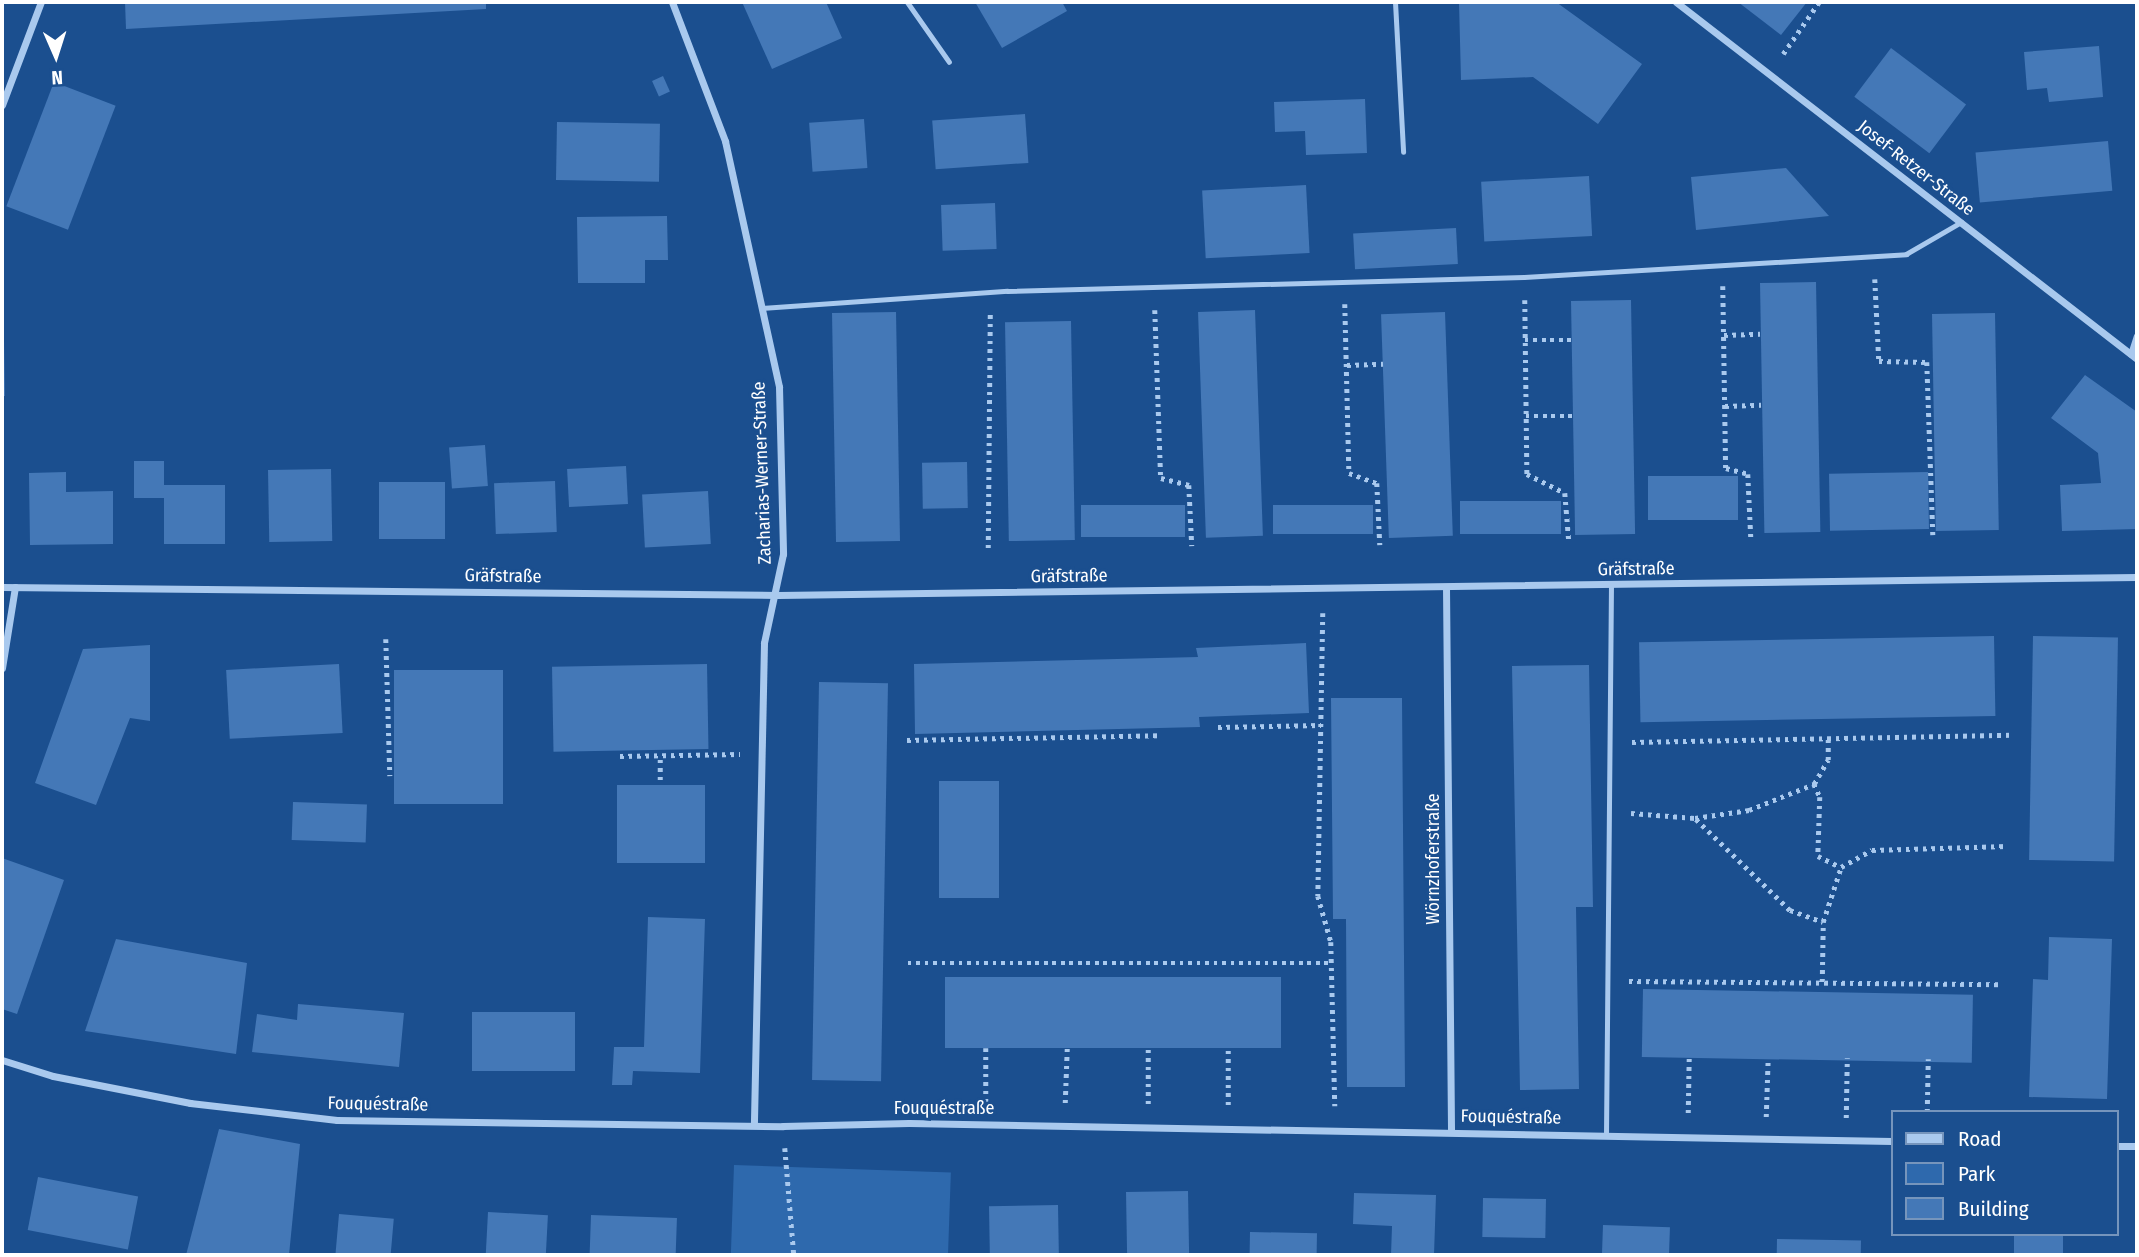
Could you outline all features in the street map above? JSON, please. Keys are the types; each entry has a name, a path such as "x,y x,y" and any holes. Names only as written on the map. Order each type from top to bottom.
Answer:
{"street":[{"path":"2,105 41,2"},
{"name":"Zacharias-Werner-Straße","path":"672,2 725,141 779,387 783,554 778,595 764,643 759,756 754,1124"},
{"name":"Josef-Retzer-Straße","path":"1676,2 2134,357"},
{"path":"2134,357 2137,336"},
{"name":"Gräfstraße","path":"2,587 778,595 2137,577"},
{"path":"2,668 15,587"},
{"name":"Wörnzhoferstraße","path":"1446,587 1451,1131"},
{"name":"Fouquéstraße","path":"2,1060 53,1076 190,1103 337,1120 1451,1131 1890,1141"},
{"path":"2118,1146 2137,1146"}],"lane":[{"path":"908,2 949,62"},
{"path":"1395,2 1403,152"},
{"path":"761,308 990,292 1154,285 1524,277 1906,254 1961,222"},
{"path":"1606,1135 1611,585"}],"path":[{"path":"1780,58 1819,2"},
{"path":"1874,256 1879,361 1927,362 1933,535"},
{"path":"1723,265 1726,468 1748,474 1751,537"},
{"path":"1524,277 1527,474 1565,493 1569,542"},
{"path":"1345,280 1349,473 1377,483 1380,545"},
{"path":"1154,285 1161,478 1189,485 1192,546"},
{"path":"988,548 990,292"},
{"path":"1724,335 1760,334"},
{"path":"1525,340 1572,340"},
{"path":"1347,365 1383,364"},
{"path":"1725,405 1761,405"},
{"path":"1527,416 1574,415"},
{"path":"1324,589 1318,895 1331,942 1335,1114"},
{"path":"386,639 390,776"},
{"path":"1218,727 1321,725"},
{"path":"907,740 1160,735"},
{"path":"1610,743 2012,735"},
{"path":"1609,811 1695,818 1749,810 1814,784 1828,760 1828,738"},
{"path":"620,756 741,754"},
{"path":"660,755 660,780"},
{"path":"1814,784 1820,797 1818,856 1842,867"},
{"path":"1695,818 1717,844 1790,910 1823,922"},
{"path":"1822,982 1823,922 1842,867 1872,850 2007,846"},
{"path":"908,963 1332,963"},
{"path":"1608,981 2001,984"},
{"path":"986,1048 986,1110"},
{"path":"1065,1111 1067,1048"},
{"path":"1148,1049 1148,1112"},
{"path":"1227,1112 1228,1049"},
{"path":"1688,1117 1689,1058"},
{"path":"1766,1118 1768,1058"},
{"path":"1846,1119 1847,1058"},
{"path":"1927,1110 1928,1059"},
{"path":"785,1147 794,1255"}],"green space":[{"path":"734,1165 951,1173 948,1255 731,1255"}],"building":[{"path":"125,2 486,2 486,9 126,29"},
{"path":"742,2 826,2 842,38 772,69"},
{"path":"975,2 1062,2 1067,11 1002,48"},
{"path":"1459,2 1556,2 1642,64 1598,124 1533,77 1461,80"},
{"path":"1738,2 1807,2 1781,35"},
{"path":"2099,46 2103,97 2049,102 2047,88 2027,90 2024,52"},
{"path":"1891,48 1966,105 1929,153 1854,97"},
{"path":"663,76 670,92 659,96 652,81"},
{"path":"54,82 116,106 68,230 6,206"},
{"path":"1365,99 1367,153 1306,155 1305,131 1275,132 1274,102"},
{"path":"1025,114 1028,163 936,169 932,120"},
{"path":"864,119 867,168 813,172 809,123"},
{"path":"557,122 660,124 659,182 556,180"},
{"path":"2108,141 2112,191 1980,202 1976,153"},
{"path":"1786,168 1829,216 1696,230 1691,177"},
{"path":"1589,176 1592,236 1484,242 1481,182"},
{"path":"1306,185 1310,253 1206,258 1202,190"},
{"path":"995,203 997,249 943,251 941,205"},
{"path":"667,216 668,260 645,260 645,283 578,283 577,217"},
{"path":"1456,228 1458,264 1355,269 1353,233"},
{"path":"1816,282 1820,532 1764,533 1760,283"},
{"path":"1631,300 1635,534 1575,535 1571,301"},
{"path":"1255,310 1263,536 1206,538 1198,312"},
{"path":"896,312 900,541 836,542 832,313"},
{"path":"1445,312 1453,536 1389,538 1381,314"},
{"path":"1995,313 1999,530 1936,531 1932,314"},
{"path":"1071,321 1075,540 1009,541 1005,322"},
{"path":"4,341 5,396 2,396"},
{"path":"2085,375 2137,412 2137,529 2062,531 2060,485 2101,483 2098,453 2051,418"},
{"path":"485,445 488,486 452,488 449,448"},
{"path":"134,461 164,461 164,485 225,485 225,544 164,544 164,498 134,498"},
{"path":"967,462 968,508 923,509 922,463"},
{"path":"626,466 628,504 569,507 567,469"},
{"path":"331,469 332,541 269,542 268,470"},
{"path":"66,472 66,492 113,491 113,544 30,545 29,473"},
{"path":"1928,472 1929,529 1830,531 1829,474"},
{"path":"1648,476 1738,476 1738,520 1648,520"},
{"path":"555,481 557,532 496,534 494,483"},
{"path":"379,482 445,482 445,539 379,539"},
{"path":"708,491 711,544 645,547 642,494"},
{"path":"1460,501 1561,501 1561,534 1460,534"},
{"path":"1081,505 1185,505 1185,537 1081,537"},
{"path":"1273,505 1373,505 1373,534 1273,534"},
{"path":"1994,636 1995,716 1640,722 1639,642"},
{"path":"2033,636 2118,637 2114,861 2029,860"},
{"path":"1306,643 1309,713 1199,717 1200,727 915,734 914,664 1198,657 1196,648"},
{"path":"150,645 150,721 130,718 96,805 35,783 83,649"},
{"path":"339,664 343,733 230,739 226,670"},
{"path":"707,664 708,749 554,752 552,667"},
{"path":"1589,665 1593,907 1576,907 1579,1089 1520,1090 1512,666"},
{"path":"394,670 503,670 503,804 394,804"},
{"path":"819,682 888,683 881,1081 812,1080"},
{"path":"1331,698 1402,698 1405,1087 1347,1087 1346,919 1333,919"},
{"path":"939,781 999,781 999,898 939,898"},
{"path":"617,785 705,785 705,863 617,863"},
{"path":"293,802 367,805 366,843 292,840"},
{"path":"2,858 64,880 17,1014 2,1009"},
{"path":"648,917 705,919 700,1073 633,1071 632,1085 612,1085 614,1047 644,1047"},
{"path":"2049,937 2112,939 2107,1099 2029,1097 2033,979 2048,980"},
{"path":"116,939 247,963 236,1054 85,1031"},
{"path":"945,977 1281,977 1281,1048 945,1048"},
{"path":"1643,989 1973,995 1972,1063 1642,1057"},
{"path":"298,1004 404,1013 399,1067 252,1052 257,1014 297,1020"},
{"path":"472,1012 575,1012 575,1071 472,1071"},
{"path":"219,1129 300,1144 289,1255 186,1255"},
{"path":"38,1177 138,1196 128,1249 28,1230"},
{"path":"1188,1191 1189,1255 1127,1255 1126,1192"},
{"path":"1354,1193 1436,1195 1434,1255 1391,1255 1392,1226 1353,1224"},
{"path":"1483,1198 1546,1199 1545,1238 1482,1237"},
{"path":"1058,1205 1059,1255 990,1255 989,1206"},
{"path":"488,1212 548,1215 546,1255 486,1255"},
{"path":"339,1214 394,1219 391,1255 335,1255"},
{"path":"591,1215 677,1218 676,1255 590,1255"},
{"path":"1603,1225 1670,1227 1669,1255 1602,1255"},
{"path":"1250,1232 1317,1233 1317,1255 1250,1255"},
{"path":"2014,1236 2063,1236 2063,1255 2014,1255"},
{"path":"1777,1239 1861,1240 1861,1255 1777,1255"}]}
